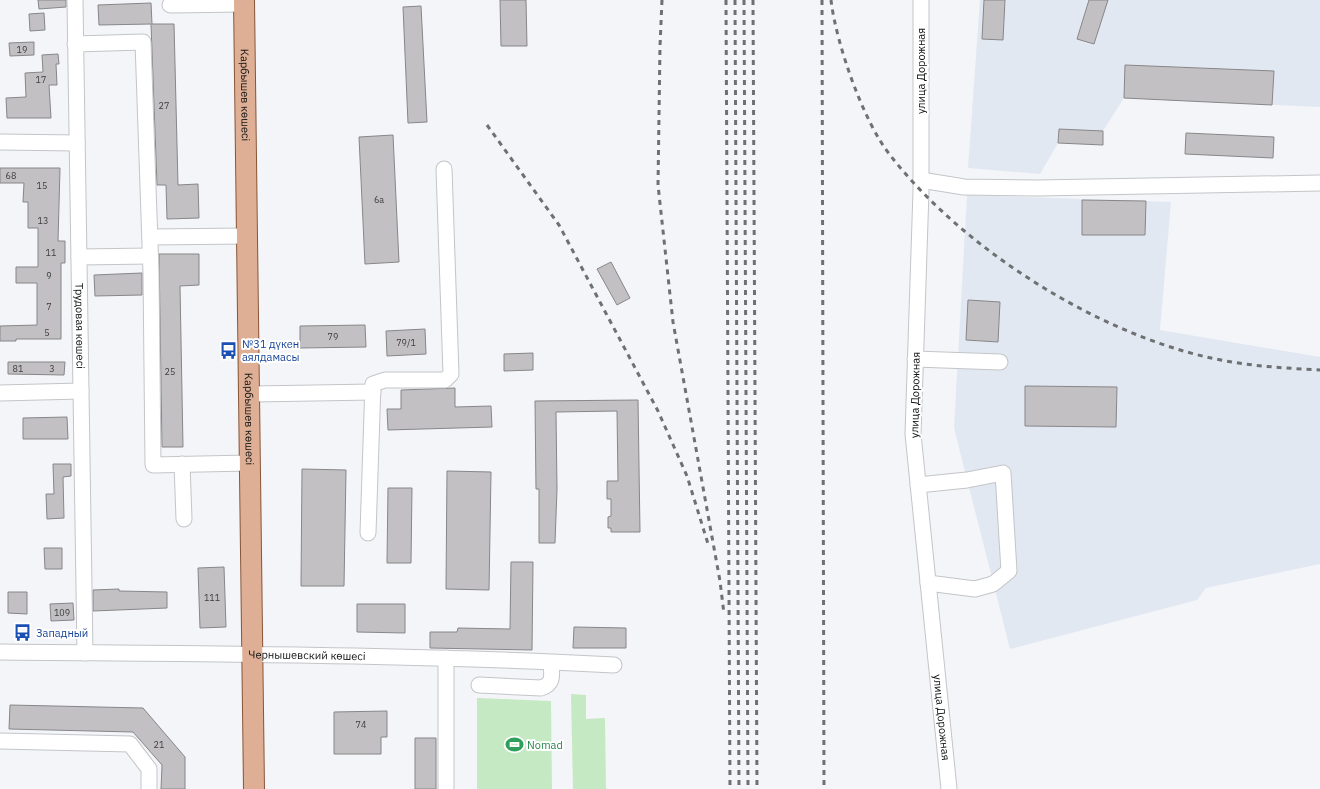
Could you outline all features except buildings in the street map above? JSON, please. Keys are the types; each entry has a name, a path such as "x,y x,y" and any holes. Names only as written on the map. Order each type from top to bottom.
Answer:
{"main road":[{"name":"Карбышев көшесі","path":"244,2 251,654 254,789"}],"street":[{"name":"Трудовая көшесі","path":"75,0 85,653"},
{"name":"улица Дорожная","path":"921,0 921,180 913,434 949,789"},
{"path":"170,5 244,2"},
{"path":"75,44 143,42 150,237 153,465 249,463"},
{"path":"0,142 78,142"},
{"path":"368,533 373,384 385,380 445,380 451,374 444,168"},
{"path":"921,180 964,187 1038,188 1320,183"},
{"path":"150,237 246,236"},
{"path":"79,257 150,256"},
{"path":"915,359 1000,362"},
{"path":"0,393 81,391"},
{"path":"248,394 373,392"},
{"path":"182,464 184,519"},
{"path":"918,485 967,480 1003,473 1009,571 994,584 975,589 928,583"},
{"name":"Чернышевский көшесі","path":"0,652 251,654 446,658 614,665"},
{"path":"446,658 446,789"},
{"path":"479,685 541,688 548,686 552,680 552,663"},
{"path":"0,741 130,744 149,769 149,789"}],"shaded area":[{"path":"980,0 1320,0 1320,107 1124,98 1103,131 1059,129 1058,143 1040,174 968,168"},
{"path":"967,195 1171,202 1160,330 1320,357 1320,564 1206,588 1197,600 1010,649 954,428"}],"green space":[{"name":"Nomad","path":"571,694 586,695 586,719 605,718 606,789 573,789"},
{"name":"Nomad","path":"477,698 551,701 552,789 477,789"}],"railway":[{"path":"662,0 658,185 673,322 720,581 724,614"},
{"path":"726,0 730,789"},
{"path":"735,0 739,789"},
{"path":"744,0 748,789"},
{"path":"753,0 757,789"},
{"path":"822,0 824,789"},
{"path":"831,0 839,38 852,81 870,122 880,140 890,155 920,189 954,222 993,254 1034,282 1078,307 1122,329 1167,346 1211,358 1238,363 1320,370"},
{"path":"487,125 559,225 658,411 687,476 709,547"}],"place":[{"name":"№31 дүкен аялдамасы","path":"229,350"},
{"name":"Западный","path":"23,633"},
{"name":"Nomad","path":"514,745"}]}
